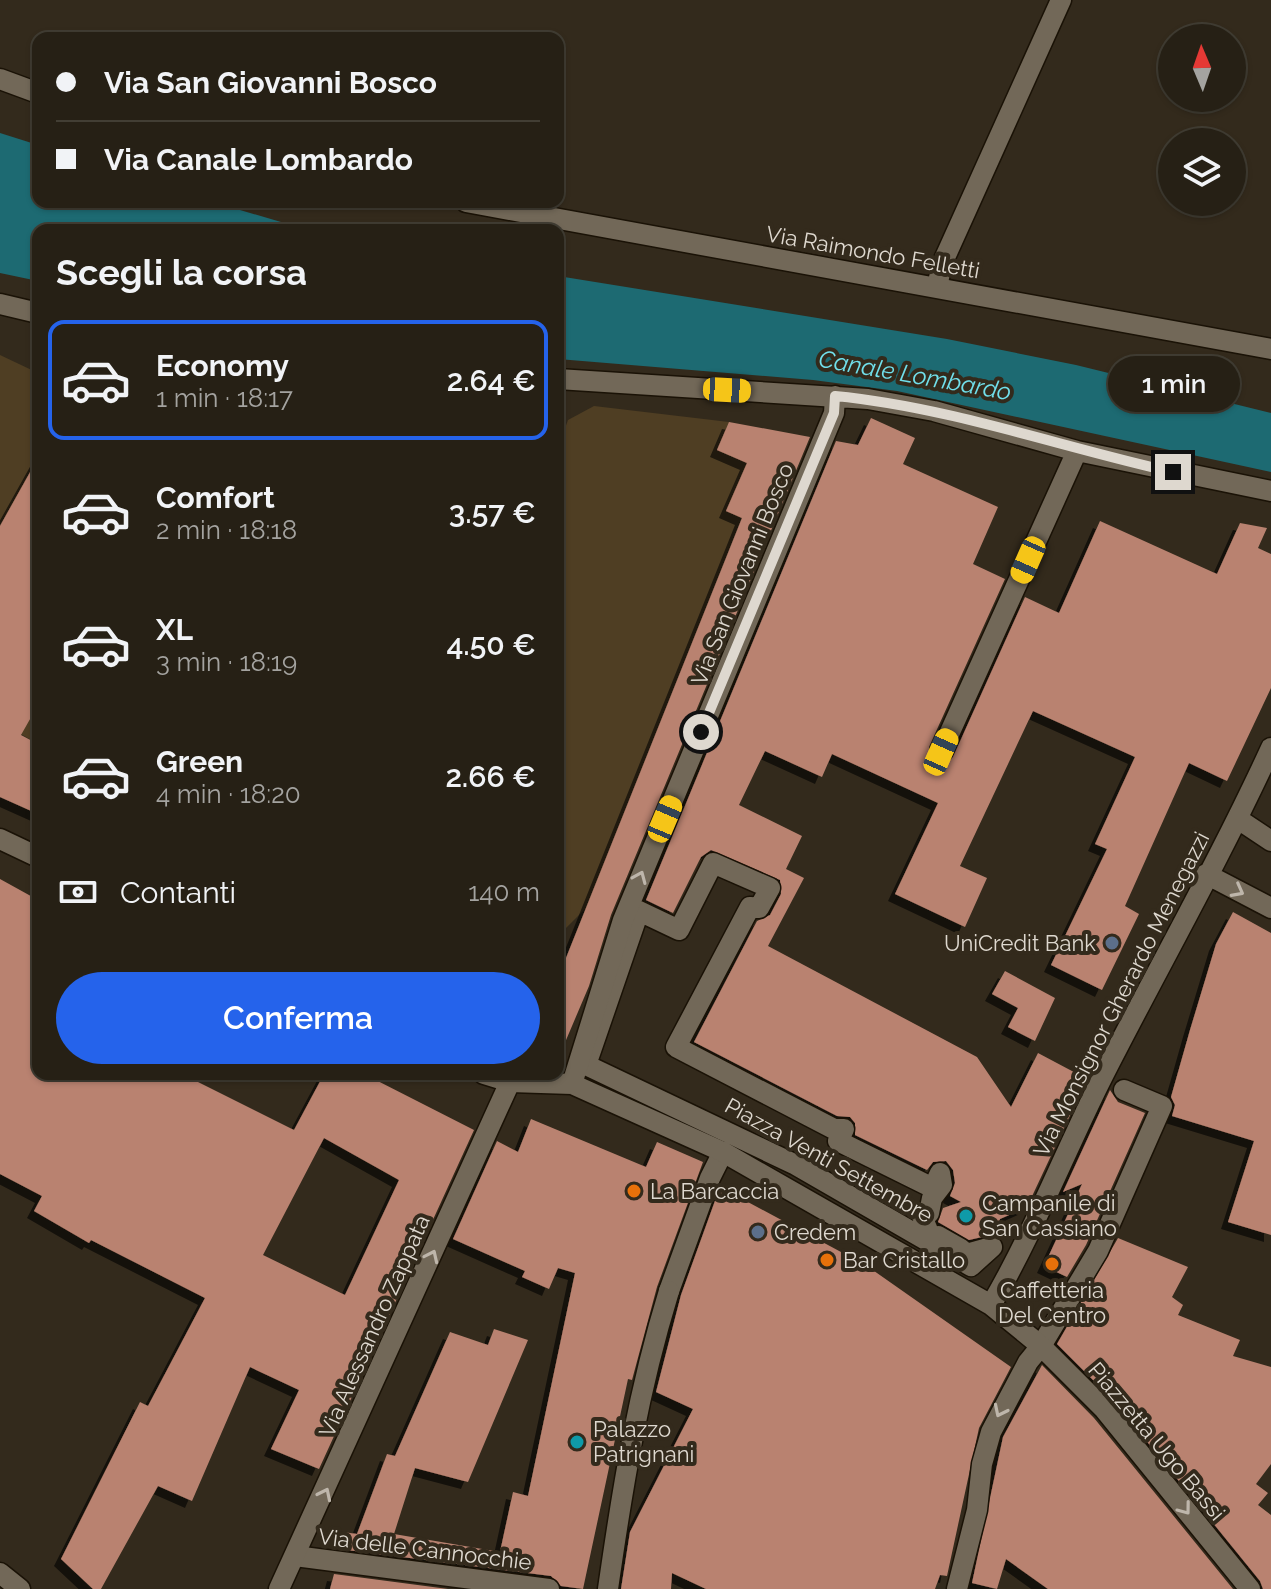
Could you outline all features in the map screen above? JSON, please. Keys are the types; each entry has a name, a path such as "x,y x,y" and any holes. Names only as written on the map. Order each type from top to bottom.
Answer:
{"street":[{"path":"937,287 942,264 1061,0"},
{"path":"0,79 32,91"},
{"name":"Via Raimondo Felletti","path":"499,208 1271,349"},
{"path":"0,304 32,312"},
{"path":"564,379 835,396 934,411 1077,451 1271,491"},
{"name":"Via San Giovanni Bosco","path":"572,1084 623,920 778,552 834,413 835,396"},
{"path":"941,752 1077,451"},
{"name":"Via Monsignor Gherardo Menegazzi","path":"991,1305 1206,874 1238,819 1271,748"},
{"path":"1238,819 1271,841"},
{"path":"0,839 32,854"},
{"name":"Piazza Venti Settembre","path":"713,863 770,888 759,908 750,907 676,1047 834,1129 844,1129 838,1141 933,1188 940,1173 942,1185 932,1198 929,1213 922,1216 931,1238 938,1236 961,1249 963,1255 992,1247 971,1266 796,1165 586,1065 639,911 679,930 713,863"},
{"path":"1206,874 1271,908"},
{"name":"Piazza Venti Settembre","path":"504,1080 572,1084 723,1152 991,1305 1021,1329"},
{"name":"Via Alessandro Zappata","path":"279,1589 510,1082"},
{"path":"957,1589 977,1510 982,1464 991,1432 1028,1362 1041,1346 1098,1251 1162,1106 1124,1090"},
{"path":"608,1589 627,1456 644,1371 669,1291 710,1178 723,1152"},
{"name":"Piazzetta Ugo Bassi","path":"1021,1329 1104,1409 1250,1589"},
{"name":"Via delle Cannocchie","path":"295,1556 549,1589"},
{"path":"0,1573 20,1589"}],"shaded area":[{"path":"0,355 32,370 32,741 0,722"},
{"path":"594,406 729,422 747,463 742,518 586,908 564,930 564,431 568,420"}],"water":[{"path":"0,133 32,143 32,208 233,208 288,224 32,224 32,280 0,273"},
{"name":"Canale Lombardo","path":"564,277 947,339 1076,365 1271,413 1271,472 897,391 813,380 564,359"}],"building":[{"path":"871,418 915,438 903,464 998,507 973,564 1005,579 929,747 930,759 936,764 948,763 953,757 1025,597 1059,613 1100,521 1217,574 1240,523 1267,528 1258,548 1271,554 1271,688 1227,781 1189,763 1125,906 1139,914 1102,990 1051,965 1107,849 1095,844 1135,757 1033,711 960,866 987,878 965,927 895,894 938,803 832,754 822,777 765,751 739,805 802,836 786,869 804,878 768,946 977,1057 1011,1107 1038,1053 1087,1079 1027,1207 1000,1219 995,1234 969,1240 938,1222 943,1208 961,1202 950,1196 955,1183 953,1170 946,1161 933,1162 927,1170 855,1135 855,1123 850,1117 837,1116 694,1042 757,921 770,915 781,894 780,880 711,850 701,857 673,913 646,900 836,441 858,445"},
{"path":"729,422 810,437 611,915 589,986 564,1045 564,963 742,518 726,511 747,463 717,450"},
{"path":"32,469 32,716 21,735 32,741 32,811 0,797 0,526"},
{"path":"0,879 32,897 32,1080 194,1080 294,1130 321,1080 376,1080 474,1130 319,1469 271,1449 299,1390 250,1367 192,1501 158,1486 101,1589 93,1589 61,1559 140,1402 148,1406 205,1298 91,1240 89,1243 34,1211 42,1196 0,1174","holes":["324,1138 399,1180 345,1295 263,1255"]},
{"path":"1233,912 1271,933 1271,1235 1228,1222 1254,1141 1172,1116 1175,1105 1171,1097 1190,1030 1216,944"},
{"path":"1005,971 1055,998 1035,1041 1008,1027 1018,1008 992,994"},
{"path":"1110,1090 1118,1102 1145,1113 1086,1245 1067,1277 1044,1266 1082,1184 1063,1192"},
{"path":"531,1119 646,1167 657,1142 703,1162 657,1287 632,1380 628,1379 583,1589 561,1586 551,1576 339,1549 343,1532 357,1534 387,1454 395,1456 450,1332 488,1345 494,1329 528,1340 468,1482 415,1468 394,1534 500,1552 513,1492 528,1496 575,1273 558,1268 549,1289 522,1277 525,1271 453,1239 497,1141 518,1152"},
{"path":"720,1187 867,1266 1011,1367 979,1428 947,1576 940,1575 935,1589 706,1589 672,1573 671,1589 621,1589 630,1532 693,1409 656,1392 681,1295"},
{"path":"1118,1238 1188,1267 1172,1297 1183,1305 1178,1315 1240,1340 1233,1356 1271,1367 1271,1464 1256,1484 1268,1493 1258,1505 1271,1515 1271,1589 1263,1589 1260,1581 1114,1401 1057,1344"},
{"path":"1042,1365 1094,1418 1233,1589 1048,1589 1006,1559 997,1589 972,1583 1003,1437"},
{"path":"334,1574 448,1589 330,1589"}],"place":[{"name":"UniCredit Bank","path":"1112,943"},
{"name":"La Barcaccia","path":"634,1191"},
{"name":"Campanile di San Cassiano","path":"966,1216"},
{"name":"Credem","path":"758,1232"},
{"name":"Bar Cristallo","path":"827,1260"},
{"name":"Caffetteria Del Centro","path":"1052,1264"},
{"name":"Palazzo Patrignani","path":"577,1442"}],"route":[{"path":"701,732 761,595 834,413 835,396 934,411 1077,451 1173,472"}]}
